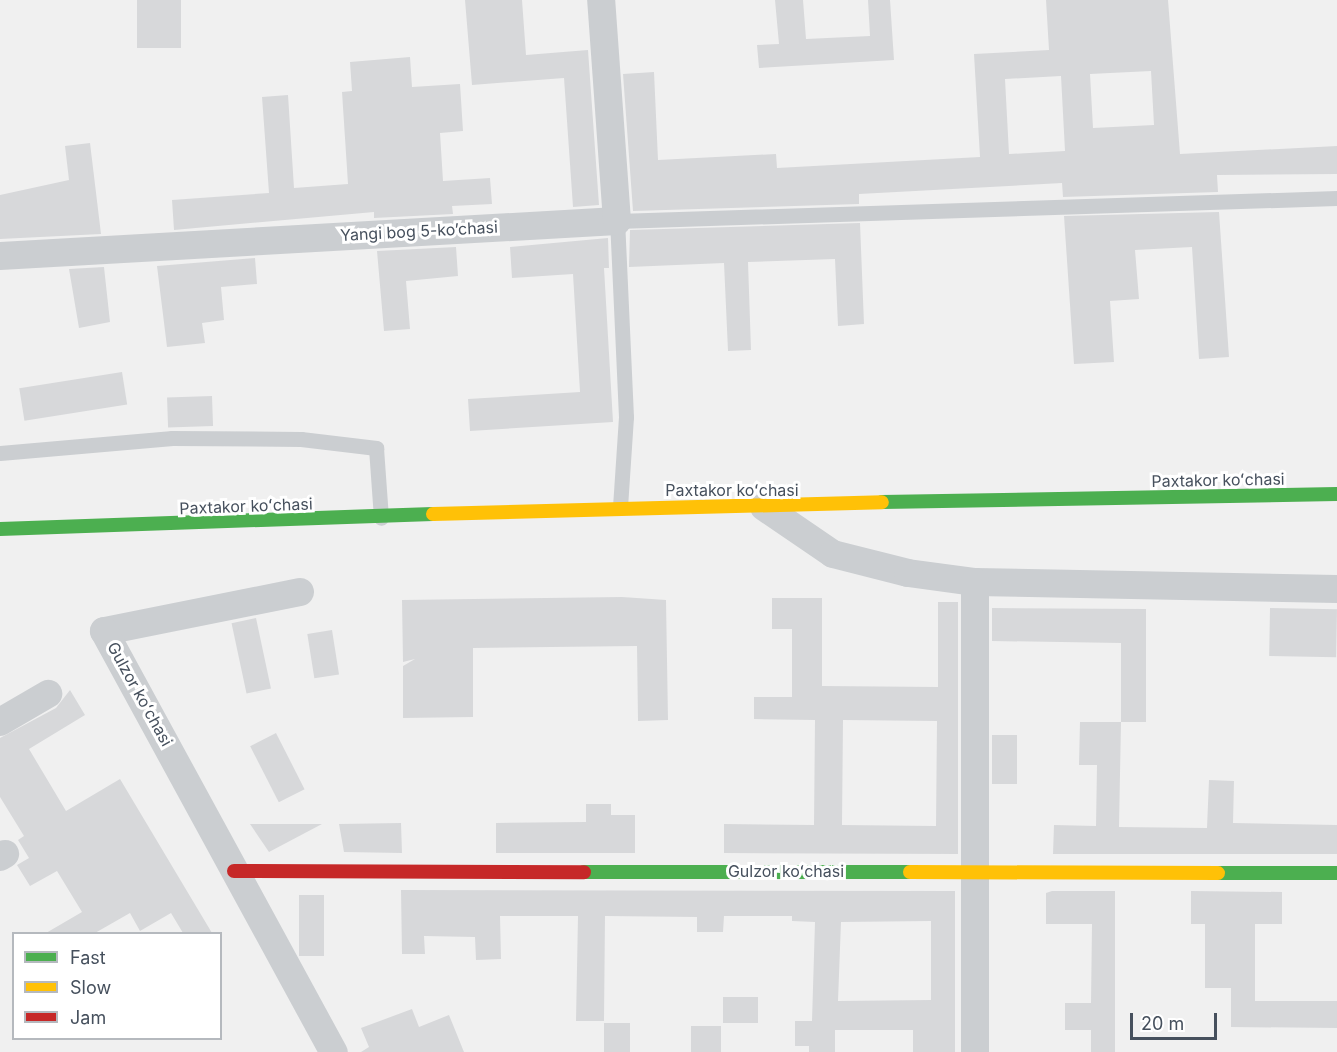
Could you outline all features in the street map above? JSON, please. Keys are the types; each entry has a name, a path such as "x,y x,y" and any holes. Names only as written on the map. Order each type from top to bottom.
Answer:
{"main road":[{"name":"Paxtakor koʻchasi","path":"0,529 381,518 620,507 764,507 1337,494"},
{"name":"Gulzor koʻchasi","path":"234,871 1337,873"}],"street":[{"path":"601,0 616,220"},
{"name":"Yangi bog 5-koʼchasi","path":"0,256 616,220"},
{"path":"764,507 832,554 854,563 975,582 1337,589"},
{"path":"975,582 978,871 975,1052"},
{"name":"Gulzor koʻchasi","path":"300,592 104,631 334,1052"},
{"path":"0,722 48,694"}],"lane":[{"path":"620,507 626,417 616,220 1337,198"},
{"path":"0,453 172,438 301,439 376,448 381,518"}],"building":[{"path":"137,0 181,0 181,48 137,48"},
{"path":"465,0 522,0 526,55 588,50 599,205 573,207 564,78 472,85"},
{"path":"775,0 803,0 806,39 870,36 868,0 890,0 894,60 759,68 757,45 779,44"},
{"path":"1046,0 1168,0 1180,154 1337,146 1337,174 1217,175 1218,192 1063,197 1062,183 859,194 859,204 633,211 623,74 654,72 658,160 776,154 777,168 980,157 974,54 1049,50","holes":["1151,71 1154,125 1093,128 1090,74","1061,76 1065,151 1009,154 1005,79"]},
{"path":"410,57 412,87 460,84 463,131 440,133 443,181 490,178 492,204 452,206 453,214 374,218 374,212 174,230 172,200 269,193 262,97 288,95 294,188 348,184 342,92 352,91 350,62"},
{"path":"90,143 101,234 0,239 0,195 69,180 65,146"},
{"path":"1219,212 1229,357 1199,359 1192,247 1135,250 1139,299 1110,301 1114,362 1074,364 1064,216"},
{"path":"860,223 864,324 838,326 835,259 748,262 751,350 728,351 724,263 629,267 630,230"},
{"path":"608,238 609,268 604,268 613,422 470,431 468,399 580,392 573,274 512,278 510,247"},
{"path":"456,247 458,276 406,281 410,329 384,331 377,251"},
{"path":"255,258 257,284 221,287 224,320 202,323 205,343 167,347 157,266"},
{"path":"104,267 110,322 79,328 69,269"},
{"path":"122,372 127,405 24,421 19,388"},
{"path":"212,396 213,426 168,428 167,398"},
{"path":"622,597 666,600 668,720 638,721 637,646 473,648 473,717 403,718 403,666 415,659 403,662 402,600"},
{"path":"772,598 822,598 822,686 938,687 938,602 958,602 958,854 724,853 724,824 814,825 815,720 754,719 754,697 792,697 792,629 772,629","holes":["843,720 937,721 936,826 842,825"]},
{"path":"992,608 1146,609 1146,722 1121,722 1121,643 992,641"},
{"path":"1270,608 1337,609 1336,657 1269,656"},
{"path":"256,618 271,688 247,694 232,623"},
{"path":"332,630 339,674 314,678 307,634"},
{"path":"70,690 85,715 29,749 66,811 120,779 211,932 182,932 171,913 140,931 130,913 97,932 48,932 82,912 57,871 30,886 17,865 29,858 18,840 24,836 0,797 0,738 56,708"},
{"path":"1080,722 1121,722 1119,827 1207,828 1209,780 1234,781 1233,823 1337,825 1337,854 1053,854 1054,825 1096,826 1097,765 1079,765"},
{"path":"276,733 305,789 279,802 250,746"},
{"path":"992,735 1017,735 1017,784 992,784"},
{"path":"586,804 611,804 611,815 635,815 635,853 496,853 496,823 586,822"},
{"path":"401,823 402,853 344,852 339,824"},
{"path":"250,824 322,824 269,852"},
{"path":"401,890 955,891 955,1052 913,1052 913,1030 835,1030 835,1052 809,1052 809,1046 795,1046 795,1021 812,1021 815,922 792,921 792,916 724,916 723,932 697,932 697,917 605,916 604,1021 576,1021 578,916 500,916 501,959 476,960 475,937 424,936 425,954 402,954","holes":["931,921 931,1000 838,1001 841,922"]},
{"path":"1052,891 1115,891 1115,1052 1091,1052 1091,1030 1065,1030 1065,1003 1091,1003 1092,924 1046,924 1046,893"},
{"path":"1191,891 1282,892 1282,924 1255,924 1255,1001 1337,1001 1337,1028 1231,1027 1231,988 1205,988 1205,924 1191,924"},
{"path":"299,895 324,895 324,956 299,956"},
{"path":"723,997 758,997 758,1023 723,1023"},
{"path":"412,1009 419,1027 449,1015 464,1052 361,1052 369,1047 361,1028"},
{"path":"604,1023 630,1023 630,1052 604,1052"},
{"path":"691,1026 721,1026 721,1052 691,1052"}],"traffic: fast":[{"path":"882,502 1337,494"},
{"path":"0,529 433,514"},
{"path":"584,872 910,872"},
{"path":"1218,873 1337,873"}],"traffic: slow":[{"path":"433,514 882,502"},
{"path":"910,872 1218,873"}],"traffic: jam":[{"path":"234,871 584,872"}]}
